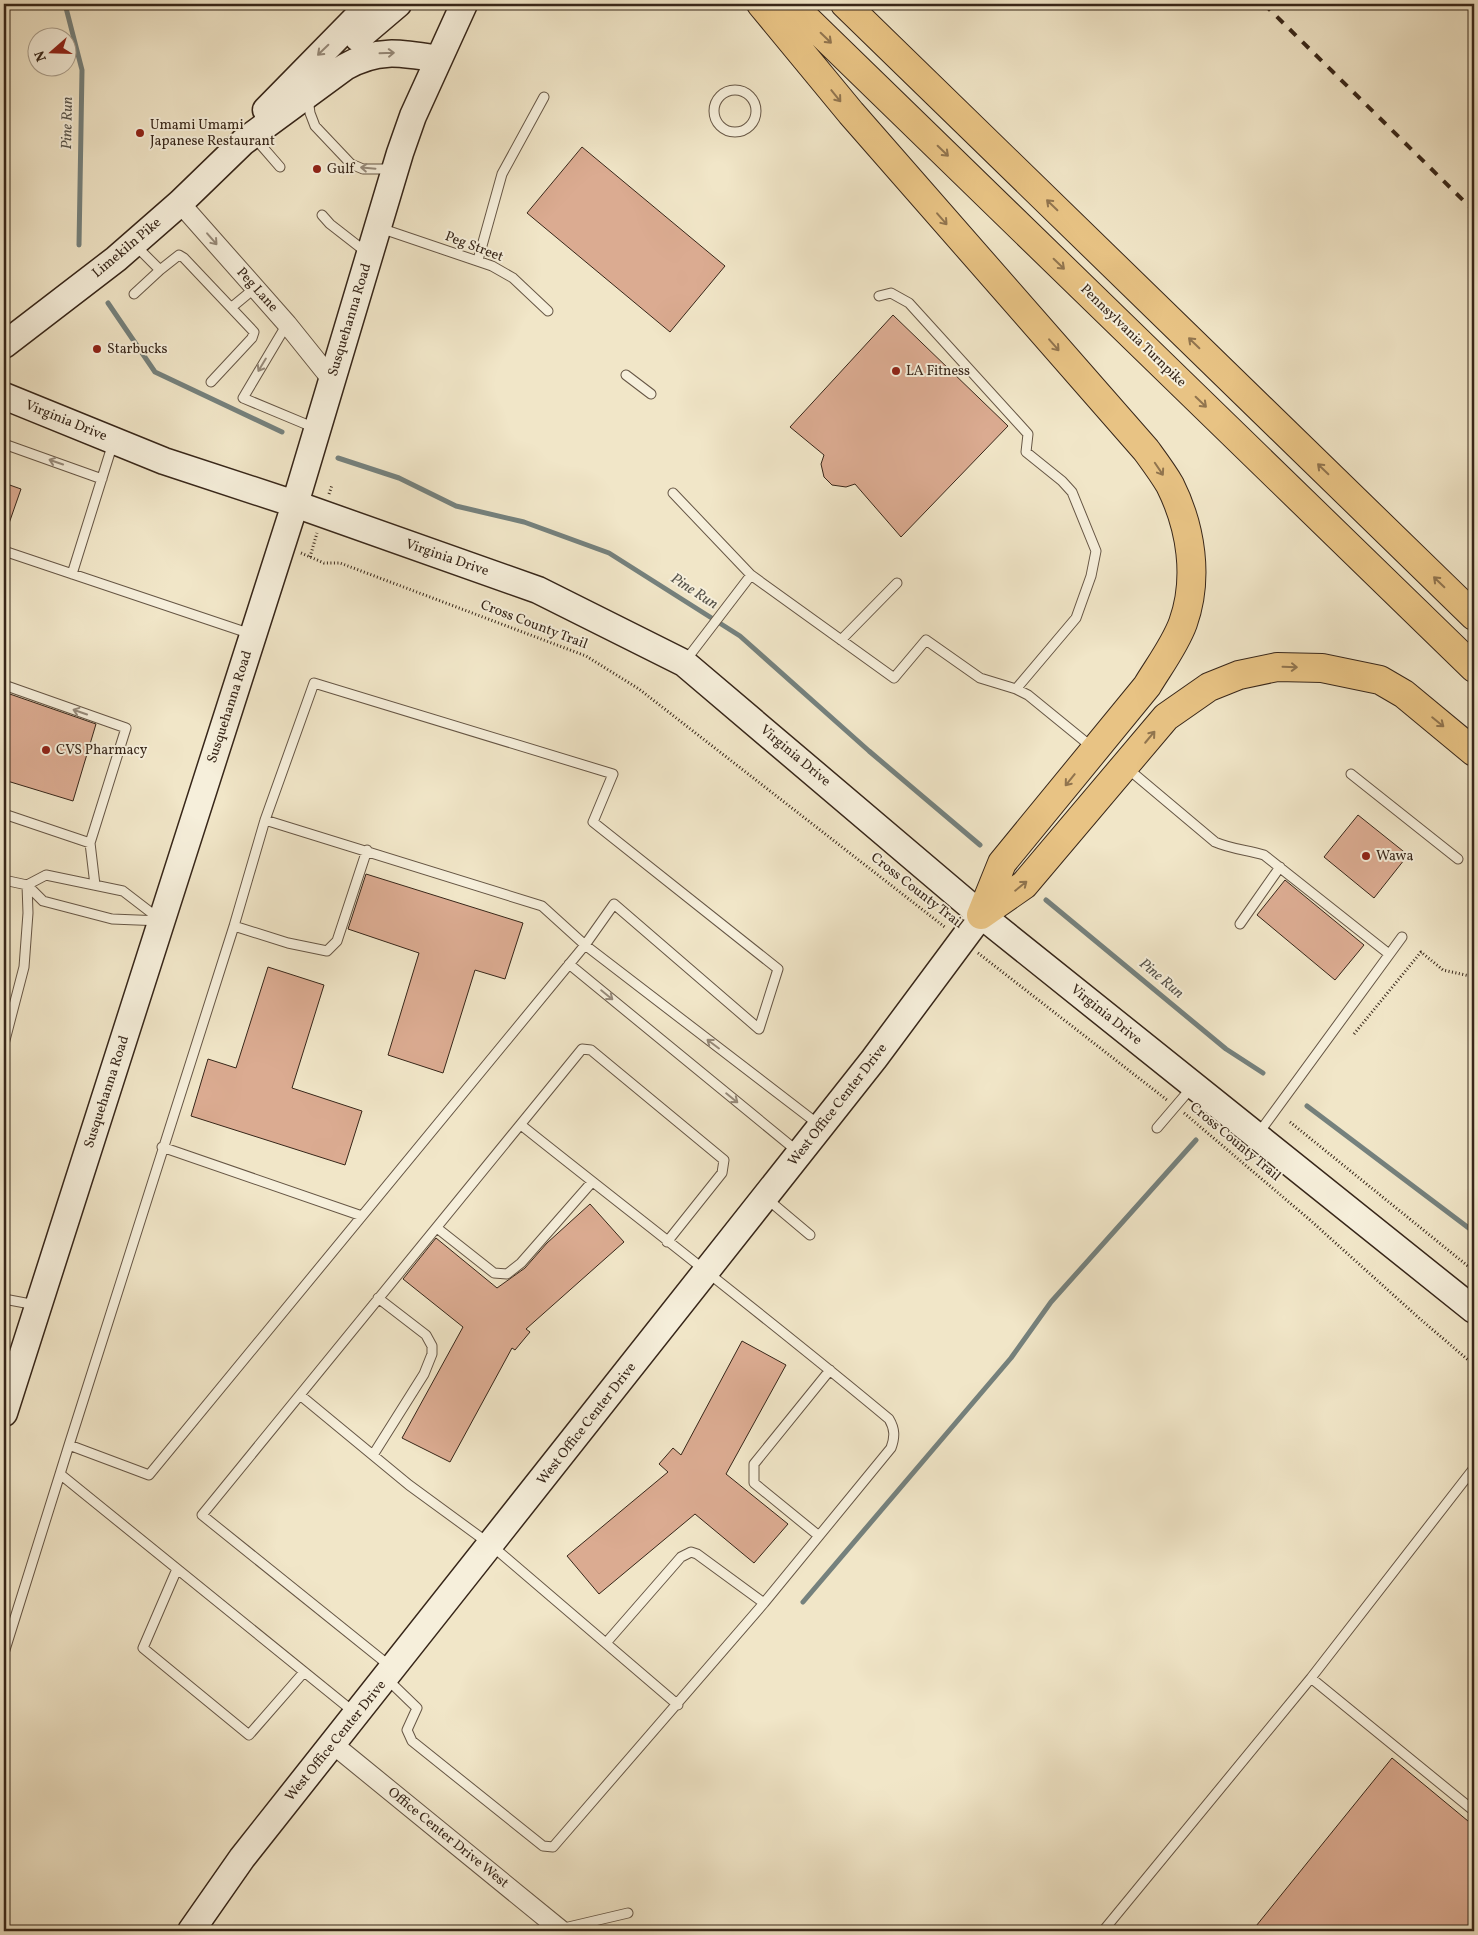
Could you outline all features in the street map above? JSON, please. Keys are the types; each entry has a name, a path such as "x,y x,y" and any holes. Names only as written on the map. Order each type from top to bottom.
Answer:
{"highway":[{"path":"761,4 851,113 1146,450 1169,484 1184,521 1192,556 1183,623 1147,686 1002,863 981,915"},
{"name":"Pennsylvania Turnpike","path":"791,4 1474,668"},
{"path":"845,4 1474,616"},
{"path":"981,915 1024,884 1166,717 1209,688 1238,675 1277,667 1322,668 1380,680 1404,694 1474,752"}],"main road":[{"path":"248,139 261,115 370,4"},
{"path":"328,79 358,39 398,4"},
{"name":"Susquehanna Road","path":"4,1413 254,635 281,544 296,504 317,429 413,116 464,4"},
{"path":"248,139 328,79 357,60 384,52 438,59"},
{"name":"Limekiln Pike","path":"4,346 133,243 180,203 248,139"},
{"name":"Virginia Drive","path":"4,396 164,461 296,504 538,590 684,663 981,915 1474,1310"},
{"name":"West Office Center Drive","path":"192,1931 242,1858 358,1715 874,1060 961,939 981,915"}],"street":[{"name":"Peg Lane","path":"180,203 287,324 332,380"},
{"name":"Office Center Drive West","path":"334,1745 561,1930"}],"lane":[{"path":"737,90 752,98 756,113 749,127 734,132 719,125 715,109 722,95 737,90"},
{"path":"308,94 310,113 316,126 351,164 363,169 396,169"},
{"path":"478,260 502,174 544,97"},
{"path":"248,139 280,167"},
{"path":"322,215 330,224 370,256"},
{"name":"Peg Street","path":"379,228 478,260 513,278 548,311"},
{"path":"133,243 160,270"},
{"path":"134,294 178,255 232,307 254,332 252,338 211,382"},
{"path":"232,307 255,288"},
{"path":"879,296 891,293 908,303 1028,434 1026,452 1062,481 1072,492 1096,551 1091,576 1076,618 1016,689"},
{"path":"287,324 243,398 317,429"},
{"path":"626,375 651,394"},
{"path":"72,574 114,441"},
{"path":"4,444 102,478"},
{"path":"673,493 751,575 894,678 926,640 980,678 1016,689 1028,695 1095,750"},
{"path":"4,550 254,635"},
{"path":"684,663 751,575"},
{"path":"841,640 897,583"},
{"path":"4,1653 162,1147 234,926 265,820 314,683 613,774 593,822 778,968 759,1029 614,904 585,945 149,1475 69,1445"},
{"path":"4,686 126,728 90,843 95,885"},
{"path":"1124,766 1215,842 1231,850 1248,850 1264,855 1389,954"},
{"path":"1351,774 1458,859"},
{"path":"4,814 90,843"},
{"path":"265,820 367,850 542,906 585,945 822,1126"},
{"path":"234,926 321,952 327,951 337,941 367,850"},
{"path":"1240,924 1280,867"},
{"path":"27,885 46,874 123,891 162,921"},
{"path":"4,880 27,885 42,900 112,919 162,921"},
{"path":"4,1044 24,967 28,913 27,885"},
{"path":"1257,1136 1402,937"},
{"path":"569,964 800,1154"},
{"path":"521,1125 667,1242 830,1370 889,1419 894,1436 891,1448 764,1603 556,1846 550,1849 536,1840 412,1741 407,1732 407,1727 417,1708 390,1674 202,1515 578,1053 586,1048 591,1050 724,1160 722,1173 667,1242"},
{"path":"1157,1128 1194,1085"},
{"path":"162,1147 362,1216"},
{"path":"437,1228 494,1273 507,1274 521,1263 592,1182"},
{"path":"766,1197 810,1235"},
{"path":"373,1455 424,1374 432,1354 432,1346 426,1335 378,1298"},
{"path":"4,1299 38,1305"},
{"path":"819,1536 754,1483 754,1464 830,1370"},
{"path":"300,1395 373,1455 492,1545 678,1705"},
{"path":"1102,1931 1311,1678 1474,1468"},
{"path":"60,1474 358,1715"},
{"path":"606,1644 681,1557 691,1552 697,1554 764,1603"},
{"path":"177,1569 143,1648 249,1734 304,1672"},
{"path":"1311,1678 1474,1811"},
{"path":"561,1930 628,1914"}],"path":[{"name":"Cross County Trail","path":"281,544 324,563 340,563 586,656 639,689 961,939 1018,986 1176,1106 1310,1220 1419,1318 1474,1364"},
{"path":"1354,1034 1421,952 1443,970 1474,977"},
{"path":"1290,1122 1474,1271"}],"building":[{"path":"582,147 725,266 670,332 527,213"},
{"name":"LA Fitness","path":"893,315 1008,426 901,537 855,484 846,487 832,485 824,477 821,464 824,455 790,427"},
{"path":"4,483 21,489 6,532 4,531"},
{"name":"CVS Pharmacy","path":"4,692 96,724 73,801 4,780"},
{"name":"Wawa","path":"1358,815 1408,855 1374,898 1324,857"},
{"path":"366,874 523,923 505,979 475,970 443,1073 388,1055 419,953 348,929"},
{"path":"1285,880 1364,945 1335,980 1257,915"},
{"path":"268,967 324,985 292,1088 362,1111 345,1165 191,1116 208,1059 236,1068"},
{"path":"590,1204 624,1242 526,1329 530,1332 515,1350 512,1348 450,1462 402,1438 463,1327 403,1279 436,1238 497,1288 525,1268 547,1243"},
{"path":"742,1341 786,1365 726,1474 788,1524 754,1563 695,1514 599,1594 567,1556 668,1472 659,1464 673,1448 681,1455"},
{"path":"1392,1758 1474,1826 1474,1931 1252,1931"}],"waterway":[{"name":"Pine Run","path":"65,4 82,70 79,245"},
{"name":"Pine Run","path":"108,303 155,372 282,432"},
{"name":"Pine Run","path":"338,458 399,478 456,506 524,522 609,553 740,636 869,751 980,845"},
{"name":"Pine Run","path":"1046,900 1226,1049 1263,1073"},
{"name":"Pine Run","path":"1307,1106 1474,1232"},
{"path":"803,1602 1011,1358 1051,1302 1196,1140"}],"railway":[{"path":"1264,4 1474,211"}],"place":[{"name":"Umami Umami Japanese Restaurant","path":"140,133"},
{"name":"Gulf","path":"317,169"},
{"name":"Starbucks","path":"97,349"},
{"name":"LA Fitness","path":"896,371"},
{"name":"CVS Pharmacy","path":"46,750"},
{"name":"Wawa","path":"1366,856"}]}
